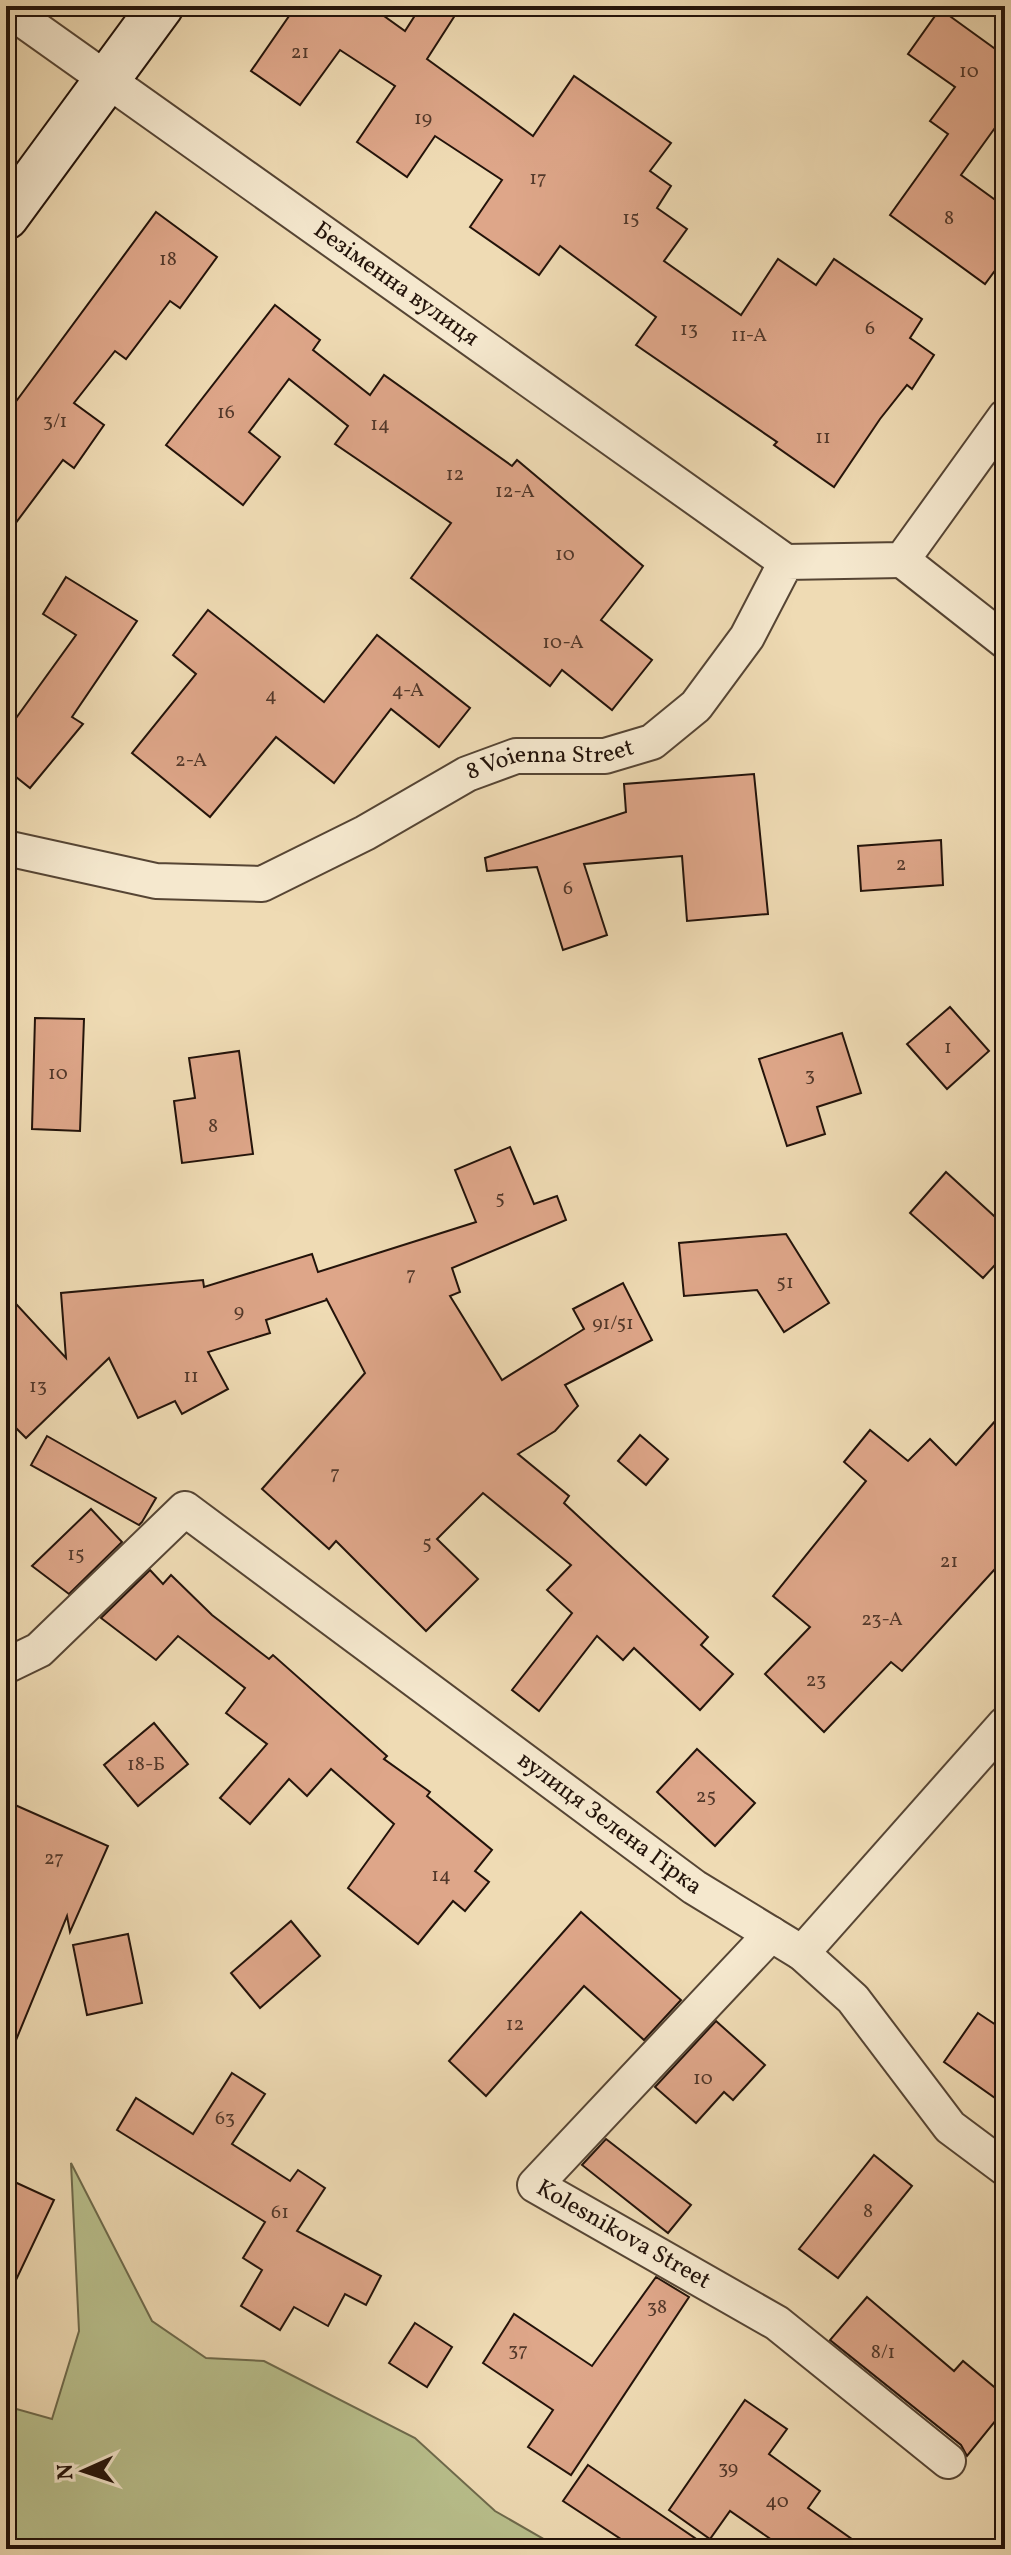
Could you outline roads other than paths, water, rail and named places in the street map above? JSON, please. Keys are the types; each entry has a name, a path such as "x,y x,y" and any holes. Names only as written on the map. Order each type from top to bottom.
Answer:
{"street":[{"path":"6,217 161,6"},
{"name":"Безіменна вулиця","path":"6,8 786,562"},
{"path":"902,560 1005,417"},
{"path":"786,562 902,560 1005,641"},
{"name":"8 Voienna Street","path":"6,848 156,881 262,884 365,833 467,774 516,756 605,756 652,742 696,706 747,637 786,562"},
{"name":"вулиця Зелена Гірка","path":"6,1666 39,1650 185,1509 694,1887 802,1953 853,1999 950,2127 1005,2168"},
{"path":"802,1953 1005,1724"},
{"name":"Kolesnikova Street","path":"771,1934 535,2185 777,2323 948,2461"}]}
